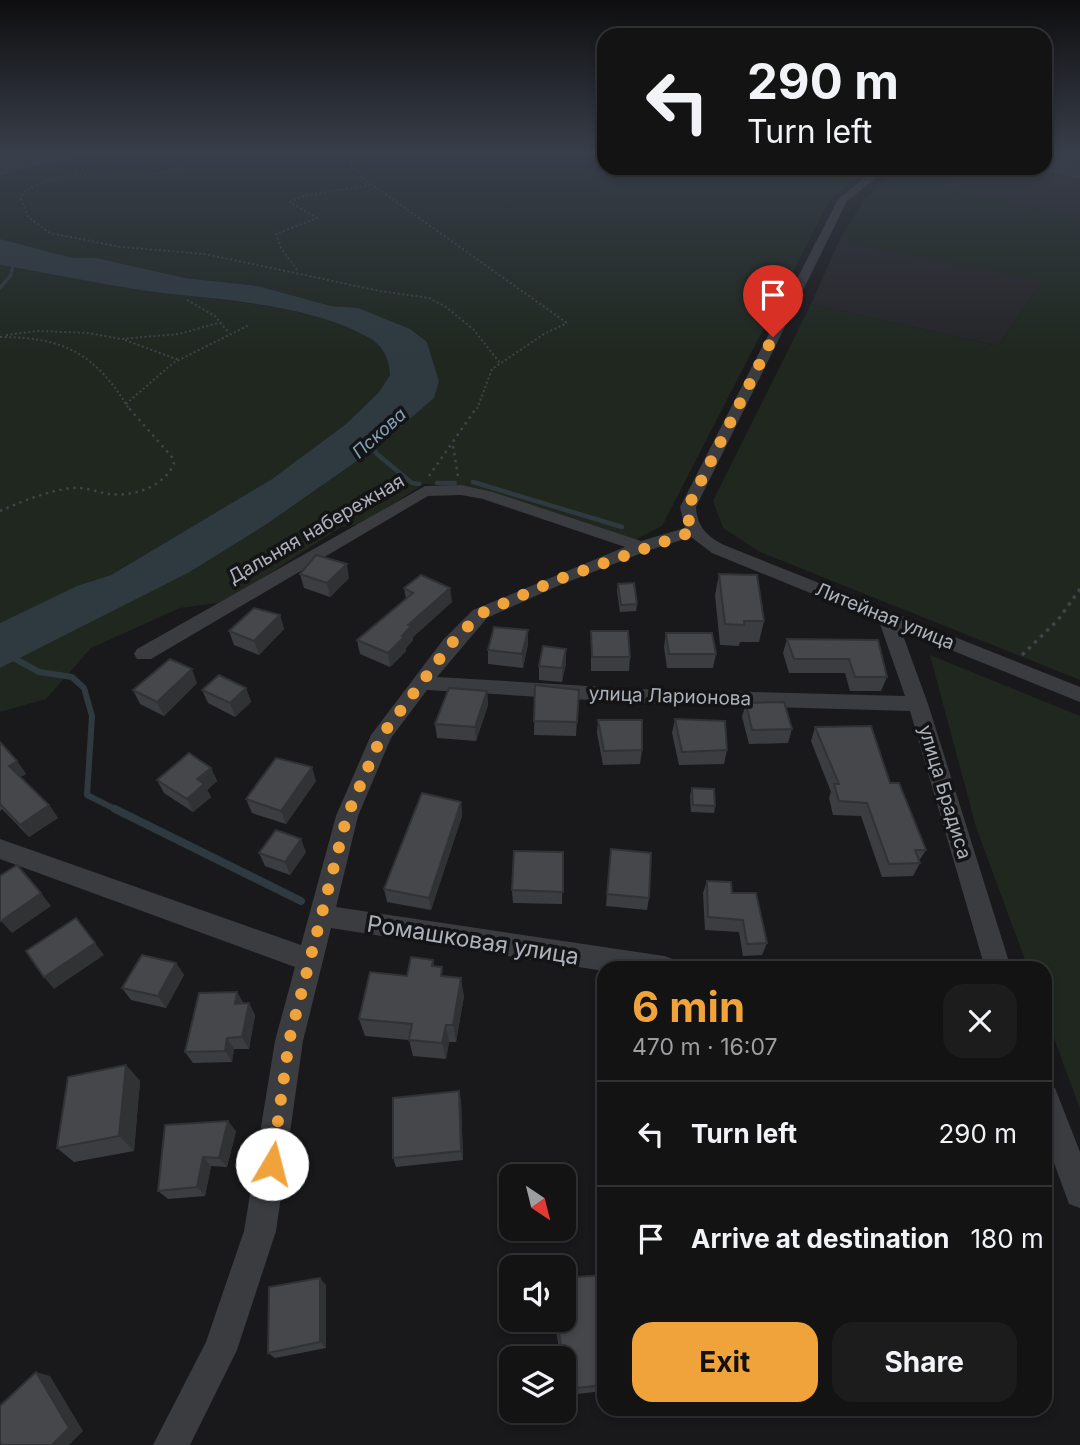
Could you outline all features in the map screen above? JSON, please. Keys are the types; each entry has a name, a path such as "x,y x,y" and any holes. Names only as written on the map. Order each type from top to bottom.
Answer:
{"street":[{"path":"171,1445 220,1350 260,1231 289,1041 352,805 382,735 450,645 480,614 641,547 694,531 689,524 688,507 832,220"},
{"name":"Дальняя набережная","path":"144,654 416,495 440,489 469,491 641,547"},
{"name":"Литейная улица","path":"694,531 718,549 1080,695"},
{"name":"улица Брадиса","path":"887,617 918,704 996,961"},
{"name":"улица Ларионова","path":"423,683 638,696 918,704"},
{"path":"0,849 311,961"},
{"name":"Ромашковая улица","path":"323,916 618,961"},
{"path":"1052,1117 1080,1193"}],"path":[{"path":"31,220 50,233 121,247 197,253 429,299 446,307 474,330 500,363"},
{"path":"298,272 281,248 276,234 311,220"},
{"path":"416,495 492,381 492,369 544,334 567,323 422,220"},
{"path":"187,300 215,316 218,323 229,333"},
{"path":"121,339 179,334 218,323"},
{"path":"126,404 179,360 249,325"},
{"path":"0,337 50,331 88,333 121,339 179,360"},
{"path":"0,337 31,336 58,342 107,375 141,425 173,453 172,471 162,481 122,495 74,488 34,496 0,511"},
{"path":"452,444 457,473 469,491"},
{"path":"1005,665 1030,650 1058,620 1080,589"}],"shaded area":[{"path":"0,220 819,220 662,526 635,540 451,486 424,484 361,524 341,527 249,587 218,603 180,608 91,648 46,699 0,712 0,668 188,573 264,526 377,447 439,381 427,342 358,309 331,306 258,286 185,278 97,258 73,258 0,239"},
{"path":"851,220 1080,220 1080,680 760,552 723,528 713,501 811,304 998,346 1042,281 839,241"},
{"path":"839,241 1043,280 998,346 811,304"},
{"path":"0,265 279,308 318,317 355,330 376,342 385,355 390,375 379,392 346,424 272,479 111,575 77,587 0,623"},
{"path":"930,655 1080,716 1080,1109 1052,1032 1052,961 1025,961 976,827"}],"water":[{"name":"Пскова","path":"0,239 73,258 97,258 185,278 258,286 331,306 358,308 410,329 427,342 439,381 434,398 377,447 264,526 188,573 0,668 0,623 77,586 111,575 272,479 346,424 379,392 390,375 385,354 376,342 324,319 270,306 143,290 0,265"}],"building":[{"path":"316,555 347,564 327,583 300,574"},
{"path":"719,574 757,575 764,621 744,621 744,625 725,624"},
{"path":"421,575 450,588 408,625 411,626 402,636 404,637 388,653 357,640 413,593 404,588"},
{"path":"634,583 637,604 621,605 618,584"},
{"path":"254,608 280,615 254,641 229,631"},
{"path":"494,627 528,630 522,654 488,650"},
{"path":"591,631 628,631 630,657 592,657"},
{"path":"666,633 712,633 716,654 669,654"},
{"path":"787,639 878,640 887,677 855,677 849,659 794,659"},
{"path":"543,646 566,649 562,668 539,666"},
{"path":"170,659 192,669 157,702 133,690"},
{"path":"219,675 246,688 230,703 202,690"},
{"path":"535,685 579,690 577,722 534,721"},
{"path":"449,688 487,691 475,727 435,724"},
{"path":"784,702 792,729 752,730 746,703"},
{"path":"675,719 725,721 727,750 682,752"},
{"path":"598,720 642,720 642,750 604,751"},
{"path":"871,726 890,783 899,783 926,850 915,850 920,863 889,864 867,803 839,801 834,784 839,784 815,727"},
{"path":"0,742 17,761 9,766 49,805 20,825 0,804"},
{"path":"189,753 211,768 197,779 204,784 187,799 157,780"},
{"path":"276,758 312,767 281,811 246,799"},
{"path":"692,788 714,789 715,806 693,805"},
{"path":"422,793 461,802 429,898 384,889"},
{"path":"276,830 301,839 285,862 259,853"},
{"path":"611,849 651,853 649,898 607,894"},
{"path":"514,851 563,852 563,892 512,890"},
{"path":"17,865 41,893 1,921 0,876"},
{"path":"707,881 731,882 732,893 756,893 767,943 747,944 743,920 708,917"},
{"path":"76,918 95,943 44,977 26,951"},
{"path":"142,955 176,963 158,996 122,988"},
{"path":"411,957 433,960 432,966 442,967 441,976 461,978 453,1025 446,1025 442,1043 409,1040 412,1024 359,1019 370,972 407,976"},
{"path":"237,992 235,1004 249,1003 242,1037 227,1038 225,1051 185,1052 199,993"},
{"path":"126,1065 119,1136 57,1148 68,1077"},
{"path":"459,1091 461,1151 393,1158 393,1098"},
{"path":"228,1121 219,1158 203,1157 197,1187 158,1191 165,1125"},
{"path":"597,1276 597,1386 576,1388 576,1346 561,1346 559,1332 576,1332 576,1277"},
{"path":"320,1278 320,1342 268,1353 269,1287"},
{"path":"36,1372 69,1428 52,1445 2,1445 0,1406"}],"waterway":[{"path":"0,288 11,275 13,265"},
{"name":"Пскова","path":"370,444 377,454 412,483 419,484"},
{"path":"473,482 622,527"},
{"path":"437,483 455,483"},
{"path":"10,656 39,672 72,677 84,688 92,716 87,795 115,809"},
{"path":"115,809 301,901"},
{"path":"115,809 119,811"}],"route":[{"path":"272,1164 289,1041 347,816 382,735 450,645 480,614 641,547 694,531 689,524 688,507 773,337"}]}
